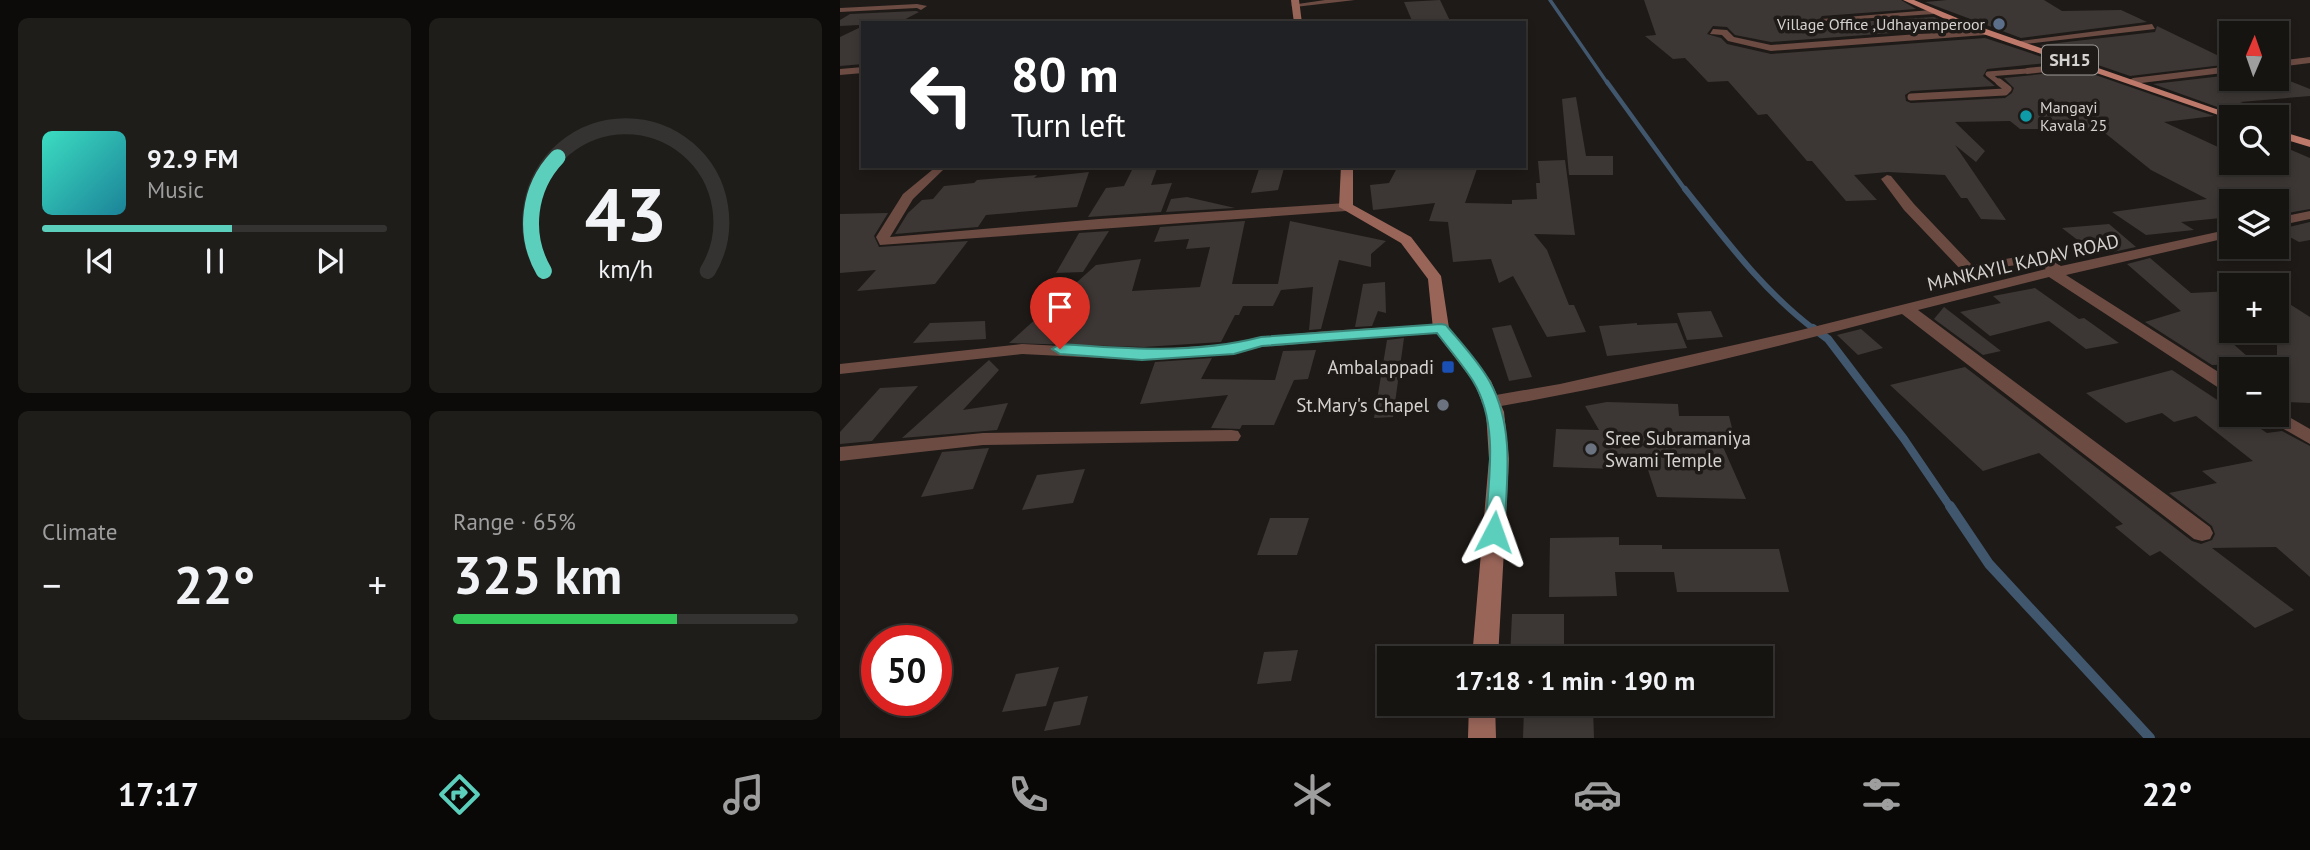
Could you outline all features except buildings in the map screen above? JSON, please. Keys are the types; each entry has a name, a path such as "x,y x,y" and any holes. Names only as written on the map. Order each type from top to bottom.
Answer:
{"main road":[{"name":"SH15","path":"1907,0 1985,32 2219,112"},
{"path":"1295,2 1298,21"},
{"path":"2289,137 2310,145"},
{"path":"1348,168 1346,207 1406,240 1436,279 1441,329 1482,381 1495,412 1499,459 1486,646"},
{"path":"1482,716 1482,738"}],"street":[{"path":"1295,2 1351,0"},
{"path":"840,10 923,6 921,9"},
{"path":"1826,19 1931,12"},
{"path":"2017,42 2152,27"},
{"path":"1713,32 1724,32 1731,39 1771,48 1985,32"},
{"path":"2289,63 2310,60"},
{"path":"2026,71 2085,65"},
{"path":"840,72 861,70"},
{"path":"2133,81 2219,70"},
{"path":"937,170 908,197 883,237 885,242 1099,223 1346,207"},
{"path":"1887,179 1909,207 1969,270 2039,257 2056,272 2219,380"},
{"path":"2289,219 2310,215"},
{"name":"MANKAYIL KADAV ROAD","path":"1490,402 1560,390 1803,335 2056,272 2219,236"},
{"path":"1906,309 2202,533"},
{"path":"840,369 1022,349 1142,355 1234,349 1261,342 1300,338 1441,329"},
{"path":"2289,425 2310,438"},
{"path":"840,454 983,439 1231,436"}],"lane":[{"path":"1911,97 2005,92 2008,89 1988,74 2026,71"}],"waterway":[{"path":"1550,0 1608,84"},
{"path":"1607,82 1686,191"},
{"path":"1685,189 1762,282 1815,330"},
{"path":"1813,328 1828,339 1904,439 1951,508"},
{"path":"1950,506 1989,564 2150,738"}],"place":[{"name":"Village Office ,Udhayamperoor","path":"1999,24"},
{"name":"Mangayi Kavala 25","path":"2026,116"},
{"name":"Ambalappadi","path":"1448,367"},
{"name":"St.Mary's Chapel","path":"1443,405"},
{"name":"Sree Subramaniya Swami Temple","path":"1591,449"}],"route":[{"path":"1060,349 1142,355 1234,349 1261,342 1326,336 1441,329 1482,381 1495,412 1499,459 1494,532"}]}
